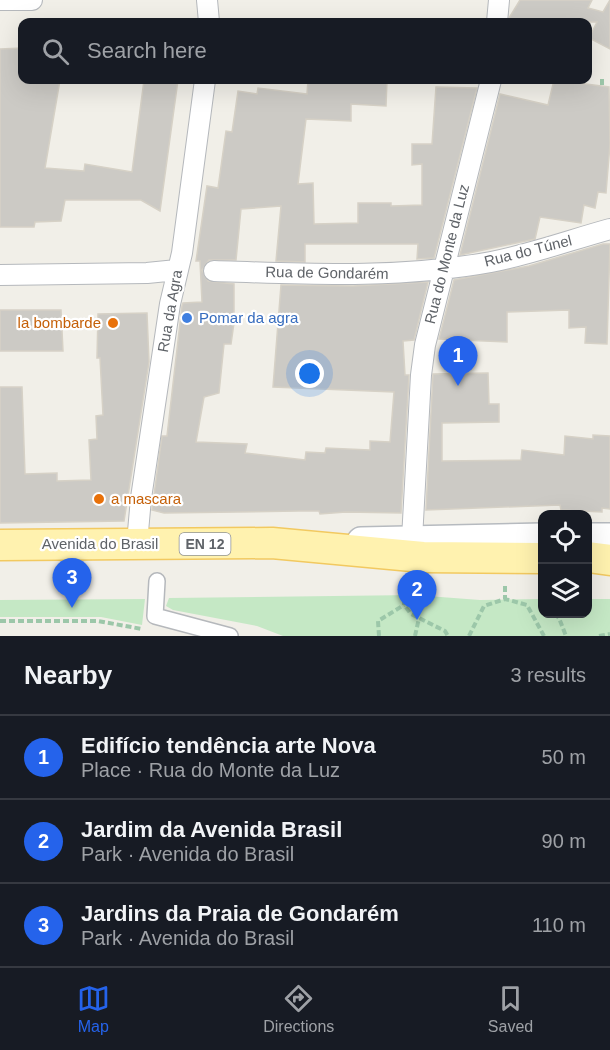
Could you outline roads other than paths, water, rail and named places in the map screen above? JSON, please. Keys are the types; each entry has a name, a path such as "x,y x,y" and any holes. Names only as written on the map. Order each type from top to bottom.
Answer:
{"main road":[{"name":"Avenida do Brasil","path":"0,545 272,543 412,539 538,542"},
{"name":"Avenida do Brasil","path":"272,543 423,557 538,543"}],"street":[{"path":"0,0 33,0"},
{"path":"207,0 209,18"},
{"path":"497,18 499,0"},
{"name":"Rua da Agra","path":"137,543 141,498 182,270 182,253 204,84"},
{"name":"Rua do Monte da Luz","path":"412,539 420,375 425,345 490,84"},
{"name":"Rua do Túnel","path":"444,268 528,254 610,229"},
{"name":"Rua de Gondarém","path":"212,271 392,274 444,268"},
{"path":"0,275 147,273 182,270"},
{"path":"157,581 155,616 230,636"}],"place":[{"name":"Pomar da agra","path":"187,318"},
{"name":"la bombarde","path":"113,323"},
{"name":"Edifício tendência arte Nova","path":"458,386"},
{"name":"a mascara","path":"99,499"},
{"name":"Jardins da Praia de Gondarém","path":"72,608"},
{"name":"Jardim da Avenida Brasil","path":"417,620"}]}
